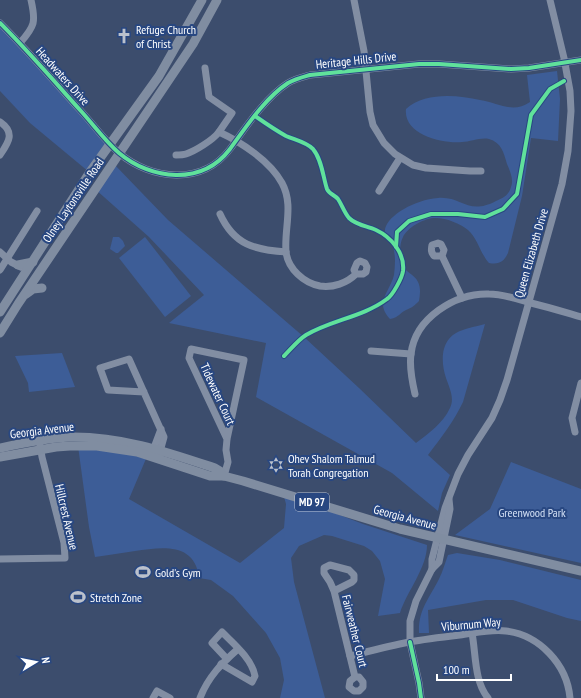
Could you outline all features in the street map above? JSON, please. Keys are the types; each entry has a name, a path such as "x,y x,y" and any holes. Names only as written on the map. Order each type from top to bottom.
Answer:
{"main road":[{"name":"Olney Laytonsville Road","path":"0,312 68,205 110,143 159,76 202,0"},
{"name":"Olney Laytonsville Road","path":"0,333 23,296 192,44 217,0"},
{"path":"12,262 32,262"},
{"path":"23,296 33,289 42,288"},
{"name":"Georgia Avenue","path":"0,457 40,444 70,437 119,440 139,444 156,453"},
{"name":"Georgia Avenue","path":"0,448 40,444 97,446 156,453 215,468 224,476 384,524 440,539 581,571"}],"street":[{"path":"20,43 30,32 33,26 34,21 31,0"},
{"path":"354,0 364,51 370,112 373,125 384,143 400,158 413,165 426,168 470,171 481,170"},
{"name":"Queen Elizabeth Drive","path":"421,698 419,678 410,642 409,627 411,614 432,569 439,562 440,539 450,509 450,499 458,474 492,418 500,400 562,184 568,151 571,112 570,91 566,63 550,0"},
{"name":"Headwaters Drive","path":"0,23 20,43 110,143"},
{"name":"Heritage Hills Drive","path":"110,143 119,154 152,172 181,176 199,172 213,165 226,154 266,102 277,91 289,82 310,75 419,64 512,69 529,68 581,60"},
{"path":"176,155 185,154 209,142 219,132 232,113 209,97 205,68"},
{"path":"0,122 4,125 10,136 9,141 0,155"},
{"path":"219,132 236,140 268,166 276,174 282,184 287,195 289,209 286,252 290,264 296,273 305,281 316,286 333,286 343,283 356,274"},
{"path":"379,191 400,158"},
{"path":"0,270 12,262 37,211"},
{"path":"220,214 230,230 237,238 245,243 264,250 286,252"},
{"path":"0,252 25,274"},
{"path":"442,256 462,298"},
{"path":"415,394 411,373 411,354 418,332 437,312 462,298 481,294 504,296 581,317"},
{"name":"Tidewater Court","path":"224,476 228,462 226,450 227,440 244,360 191,349 189,358 227,440"},
{"path":"371,351 411,354"},
{"path":"144,392 108,390 100,368 129,359 161,429 164,437 156,453"},
{"path":"575,432 572,418 581,383"},
{"name":"Hillcrest Avenue","path":"0,560 65,558 64,544 40,444"},
{"name":"Fairweather Court","path":"334,591 352,582 355,577 351,571 330,565 324,568 324,573 334,591 355,677"},
{"name":"Viburnum Way","path":"350,656 410,642 472,633 504,631 519,634 535,641 547,651 558,664 565,677 570,698"},
{"path":"222,632 253,668 256,676 252,682 224,661 212,643 222,632"},
{"path":"472,633 478,676 481,687 488,698"},
{"path":"200,698 209,680 224,661 238,649"},
{"path":"153,698 157,691 170,698"}],"green space":[{"path":"0,23 110,143 89,172 30,123 0,91"},
{"path":"557,71 560,99 558,141 531,138 522,196 508,253 505,258 499,263 489,263 468,230 456,223 437,218 420,222 408,230 405,234 400,250 402,265 419,284 419,301 398,316 390,319 385,313 383,302 394,275 395,261 393,247 385,232 387,223 399,212 425,200 446,198 472,206 478,207 486,205 505,196 509,192 512,184 512,178 503,152 499,145 493,140 479,139 465,142 454,142 425,136 411,125 407,118 406,109 422,100 442,96 471,98 506,107 518,107 530,102 527,75"},
{"path":"113,163 168,220 304,337 416,443 440,423 450,408 452,400 451,393 443,366 444,347 451,337 459,331 485,324 463,402 451,423 428,455 450,475 442,493 438,511 392,473 256,397 266,343 169,323 204,295 149,237 95,189"},
{"path":"113,237 119,237 125,246 118,253 110,249"},
{"path":"145,237 191,296 165,317 119,258"},
{"path":"62,353 75,387 29,392 28,383 15,356"},
{"path":"78,446 148,454 129,499 240,563 284,528 286,504 283,493 363,524 427,545 424,562 400,613 378,616 385,579 380,561 372,551 364,546 324,535 299,546 291,558 294,582 325,698 280,698 284,680 280,658 266,633 233,596 211,580 199,578 196,566 191,558 184,553 166,548 156,548 95,557 89,527"},
{"name":"Greenwood Park","path":"511,462 581,489 581,563 455,535 490,509"},
{"path":"457,553 500,560 581,580 581,621 567,618 513,600 486,600 428,610 429,633 419,633 422,611 440,576 448,555"}],"cycle path":[{"path":"0,23 31,55 119,153 146,169 176,175 191,174 205,169 219,161 230,149 256,113 271,97 288,83 310,75 419,64 511,69 529,68 581,60"},
{"path":"396,247 397,232 409,221 431,214 458,214 485,217 503,209 517,194 531,115 550,89 564,81"},
{"path":"255,116 282,134 304,143 313,149 320,163 327,189 338,199 349,218 358,224 382,233 392,241 402,258 403,264 403,271 399,282 392,294 387,299 368,310 306,335 284,356"},
{"path":"410,642 421,698"}],"place":[{"name":"Refuge Church of Christ","path":"124,36"},
{"name":"Ohev Shalom Talmud Torah Congregation","path":"276,465"},
{"name":"Gold's Gym","path":"143,572"},
{"name":"Stretch Zone","path":"78,597"}]}
